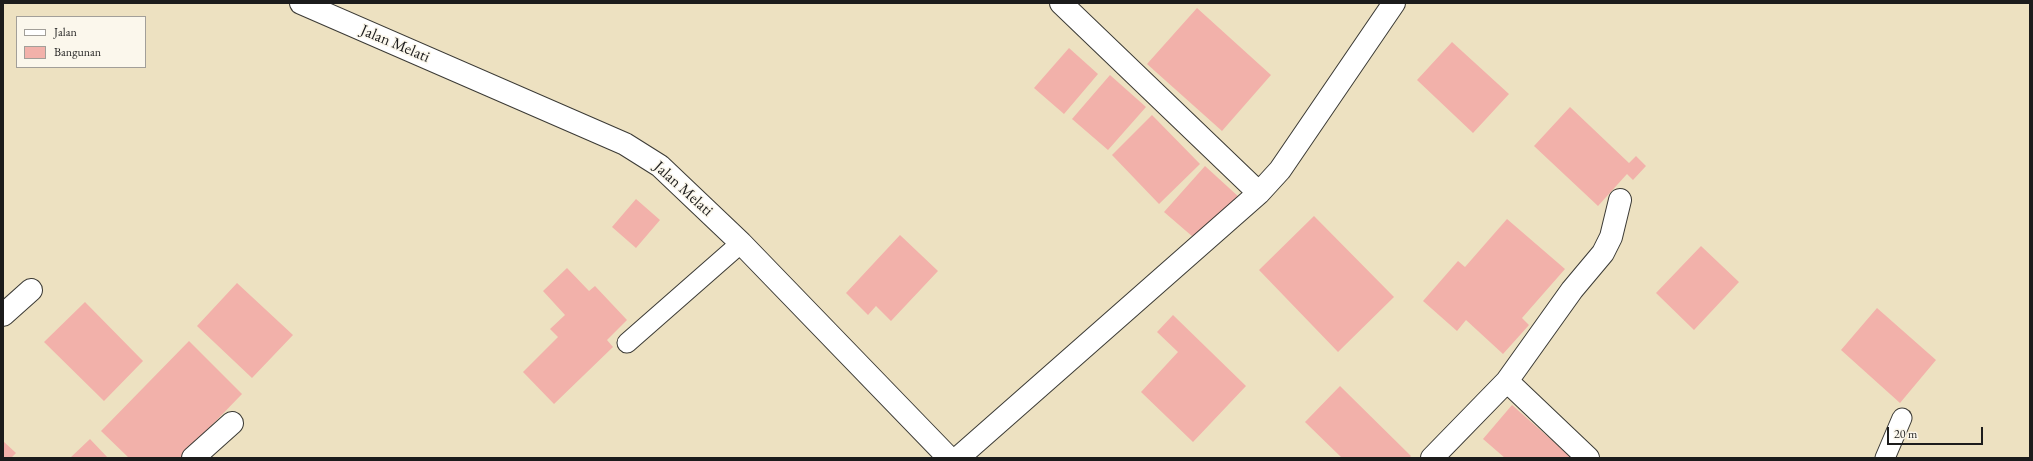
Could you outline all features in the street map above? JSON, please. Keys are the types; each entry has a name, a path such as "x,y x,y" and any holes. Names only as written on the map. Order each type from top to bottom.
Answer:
{"street":[{"name":"Jalan Melati","path":"301,3 625,144 660,166 741,243 949,458"},
{"path":"1062,3 1259,193"},
{"path":"958,458 1259,193 1280,170 1394,3"},
{"path":"1432,458 1507,381 1572,290 1603,253 1611,237 1620,200"},
{"path":"3,315 31,290"},
{"path":"1507,381 1588,458"},
{"path":"193,458 232,423"}],"lane":[{"path":"627,342 741,243"},
{"path":"1885,458 1902,418"}],"building":[{"path":"1197,8 1271,75 1222,131 1147,64"},
{"path":"1452,42 1509,94 1473,133 1417,80"},
{"path":"1069,48 1098,74 1064,114 1034,88"},
{"path":"1110,75 1146,107 1108,150 1072,119"},
{"path":"1570,107 1629,163 1636,156 1646,166 1633,180 1627,174 1598,206 1534,146"},
{"path":"1152,115 1200,164 1159,204 1112,155"},
{"path":"1205,166 1240,198 1200,243 1164,212"},
{"path":"636,199 660,220 636,248 612,227"},
{"path":"1314,216 1394,297 1338,352 1259,270"},
{"path":"1507,219 1565,269 1522,318 1529,325 1503,354 1466,320 1457,331 1423,301 1458,261 1465,267"},
{"path":"900,235 938,271 891,321 876,306 868,315 846,293"},
{"path":"1701,246 1739,282 1694,330 1656,293"},
{"path":"567,268 589,291 595,286 627,320 607,340 613,347 554,404 523,372 558,337 550,329 565,315 543,291"},
{"path":"237,283 293,335 252,378 197,326"},
{"path":"85,302 143,361 104,401 44,342"},
{"path":"1877,308 1936,360 1900,403 1841,350"},
{"path":"1173,315 1246,386 1193,442 1141,392 1178,352 1157,332"},
{"path":"189,341 242,394 180,458 129,458 101,431"},
{"path":"1340,386 1411,456 1409,458 1342,458 1305,422"},
{"path":"1512,405 1572,458 1505,458 1483,439"},
{"path":"90,439 108,458 70,458"},
{"path":"3,441 16,453 11,458 3,458"}]}
